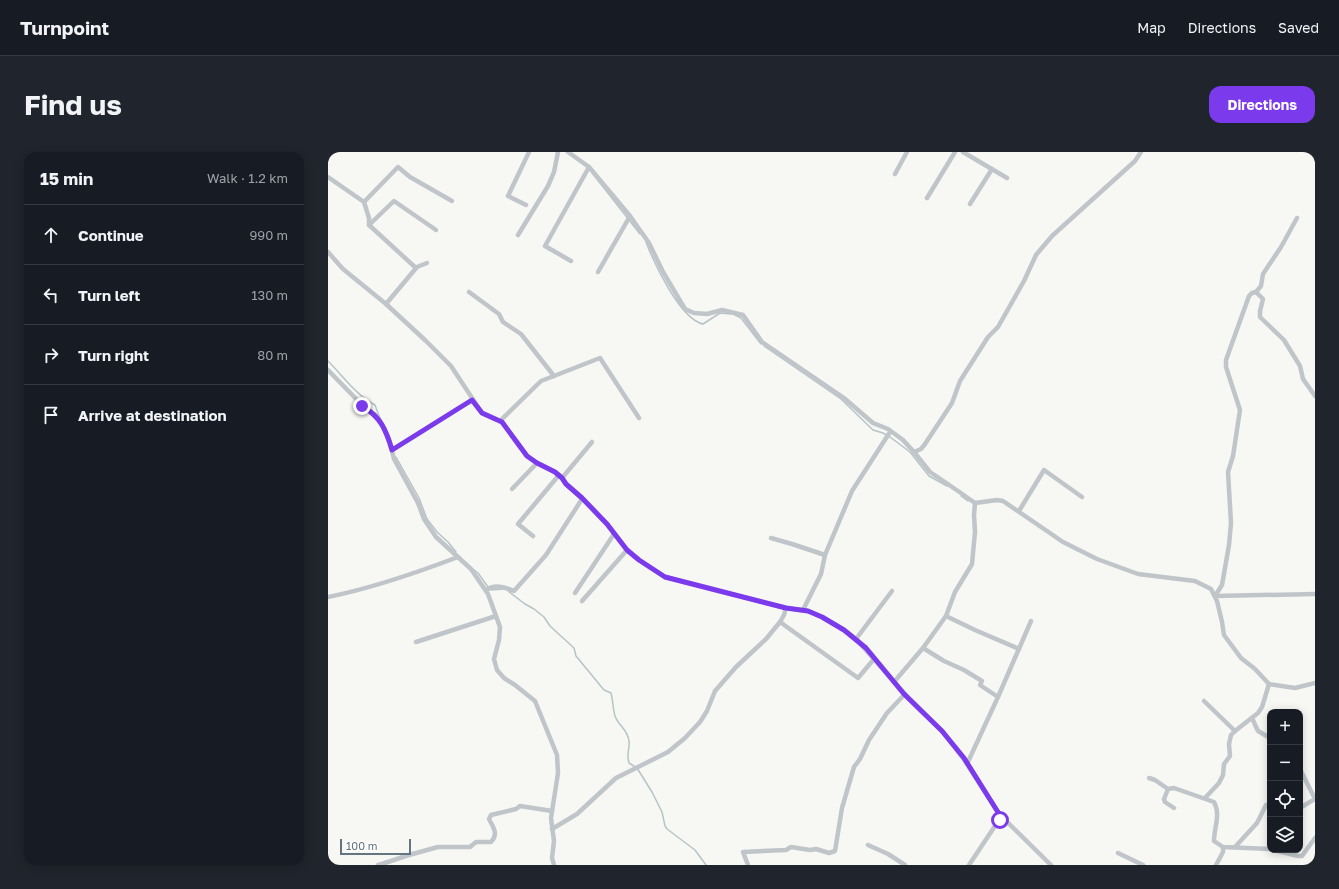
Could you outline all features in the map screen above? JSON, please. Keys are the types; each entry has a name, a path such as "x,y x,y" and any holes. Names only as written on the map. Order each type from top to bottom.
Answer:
{"street":[{"path":"526,205 508,196 529,152"},
{"path":"518,235 548,186 554,172 558,152"},
{"path":"568,152 589,167 630,216 649,243 663,272 685,310 707,314 722,310 743,315 762,342 844,398 873,423 888,429 890,432 903,440 930,472 974,503 997,500 1003,501 1063,542 1087,554 1138,574 1195,581 1211,589 1215,596 1224,635 1241,658 1255,669 1269,684 1294,688 1315,683"},
{"path":"895,174 907,152"},
{"path":"927,198 955,152"},
{"path":"963,152 1007,178"},
{"path":"914,452 921,449 925,444 952,404 960,381 988,337 998,327 1024,282 1036,255 1052,236 1135,161 1141,152"},
{"path":"364,202 398,167 410,177 452,201"},
{"path":"571,262 545,246 589,167"},
{"path":"970,204 992,169"},
{"path":"328,177 364,202 369,218 369,225 416,268"},
{"path":"369,225 394,201 436,230"},
{"path":"598,272 630,216"},
{"path":"1215,596 1222,585 1229,545 1230,522 1228,472 1234,450 1240,410 1226,367 1226,360 1249,296 1256,292 1261,286 1263,274 1281,247 1297,218"},
{"path":"328,252 343,269 386,304 451,366 482,413 502,422 527,456 555,472 607,524 627,550 639,560 665,577 786,608 803,610 822,617 856,639 904,694 942,731 967,764 1001,817 1051,865"},
{"path":"386,304 416,268 427,263"},
{"path":"469,292 494,309 499,314 503,322 520,334 554,376"},
{"path":"1256,292 1264,299 1260,311 1260,317 1284,340 1300,366 1303,379 1315,396"},
{"path":"500,421 541,381 600,358 639,418"},
{"path":"328,370 362,406 378,417 389,439 394,459 418,503 424,519 436,537 471,569 486,590 500,627 499,640 494,659 497,670 504,678 535,701 557,755 558,773 551,818 554,841 552,858 554,865"},
{"path":"392,450 472,400"},
{"path":"803,610 821,574 825,555 852,491 890,432"},
{"path":"533,536 518,524 592,442"},
{"path":"512,489 537,463"},
{"path":"1019,511 1044,470 1082,497"},
{"path":"486,590 504,586 514,591 546,555 582,499"},
{"path":"894,682 923,648 946,616 955,592 972,564 975,532 974,503"},
{"path":"575,592 614,534"},
{"path":"771,538 825,555"},
{"path":"582,602 627,550"},
{"path":"328,597 353,592 410,575 458,558"},
{"path":"856,639 892,591"},
{"path":"1215,596 1315,594"},
{"path":"552,829 577,814 616,778 668,752 685,738 708,711 714,691 736,667 766,639 780,622 786,608"},
{"path":"416,642 496,616"},
{"path":"946,616 1019,649"},
{"path":"967,764 1031,621"},
{"path":"780,622 858,678 874,659"},
{"path":"923,648 944,661 964,670 982,682 980,685 998,697"},
{"path":"1205,798 1223,775 1224,764 1230,756 1229,744 1232,736 1235,731 1252,718 1262,707 1269,684"},
{"path":"748,865 743,852 786,850 791,846 810,850 816,849 829,853 835,851 842,808 854,767 860,759 869,740 887,713 904,694"},
{"path":"1204,701 1235,731"},
{"path":"1252,718 1258,731 1267,736"},
{"path":"1303,776 1315,799 1303,806"},
{"path":"1149,778 1155,780 1168,789 1174,788 1214,802 1218,815 1214,841 1223,847 1267,849"},
{"path":"1168,789 1164,799 1165,802 1174,808"},
{"path":"1235,848 1257,823 1267,805"},
{"path":"378,865 438,847 470,847 476,842 491,842 495,839 495,831 488,819 491,815 516,809 520,806 552,810"},
{"path":"969,865 1001,817"},
{"path":"1286,853 1302,856 1315,838"},
{"path":"868,845 888,854 905,865"},
{"path":"1216,865 1223,852 1223,847"},
{"path":"1118,853 1143,865"}],"waterway":[{"path":"593,174 640,234"},
{"path":"646,242 661,276 677,301 694,320 703,324 720,313 731,314"},
{"path":"735,315 741,318 761,344"},
{"path":"764,346 841,399 873,430 890,437 910,452 929,476 947,486"},
{"path":"328,361 356,391 375,405 379,416"},
{"path":"396,457 419,498 427,519 456,552"},
{"path":"961,496 968,501"},
{"path":"473,569 478,573 488,587"},
{"path":"491,590 503,589"},
{"path":"508,591 544,617 550,626 574,648 576,656 604,690 611,693 615,716 628,737 629,763 637,768 652,792 662,812 667,829 695,850 706,865"}],"route":[{"path":"362,406 370,410 378,417 389,439 392,450 472,400 482,413 502,422 527,456 555,472 562,478 566,484 607,524 627,550 651,569 665,577 786,608 808,611 822,617 844,630 866,648 904,694 942,731 964,758 1001,817 1000,820"}]}
